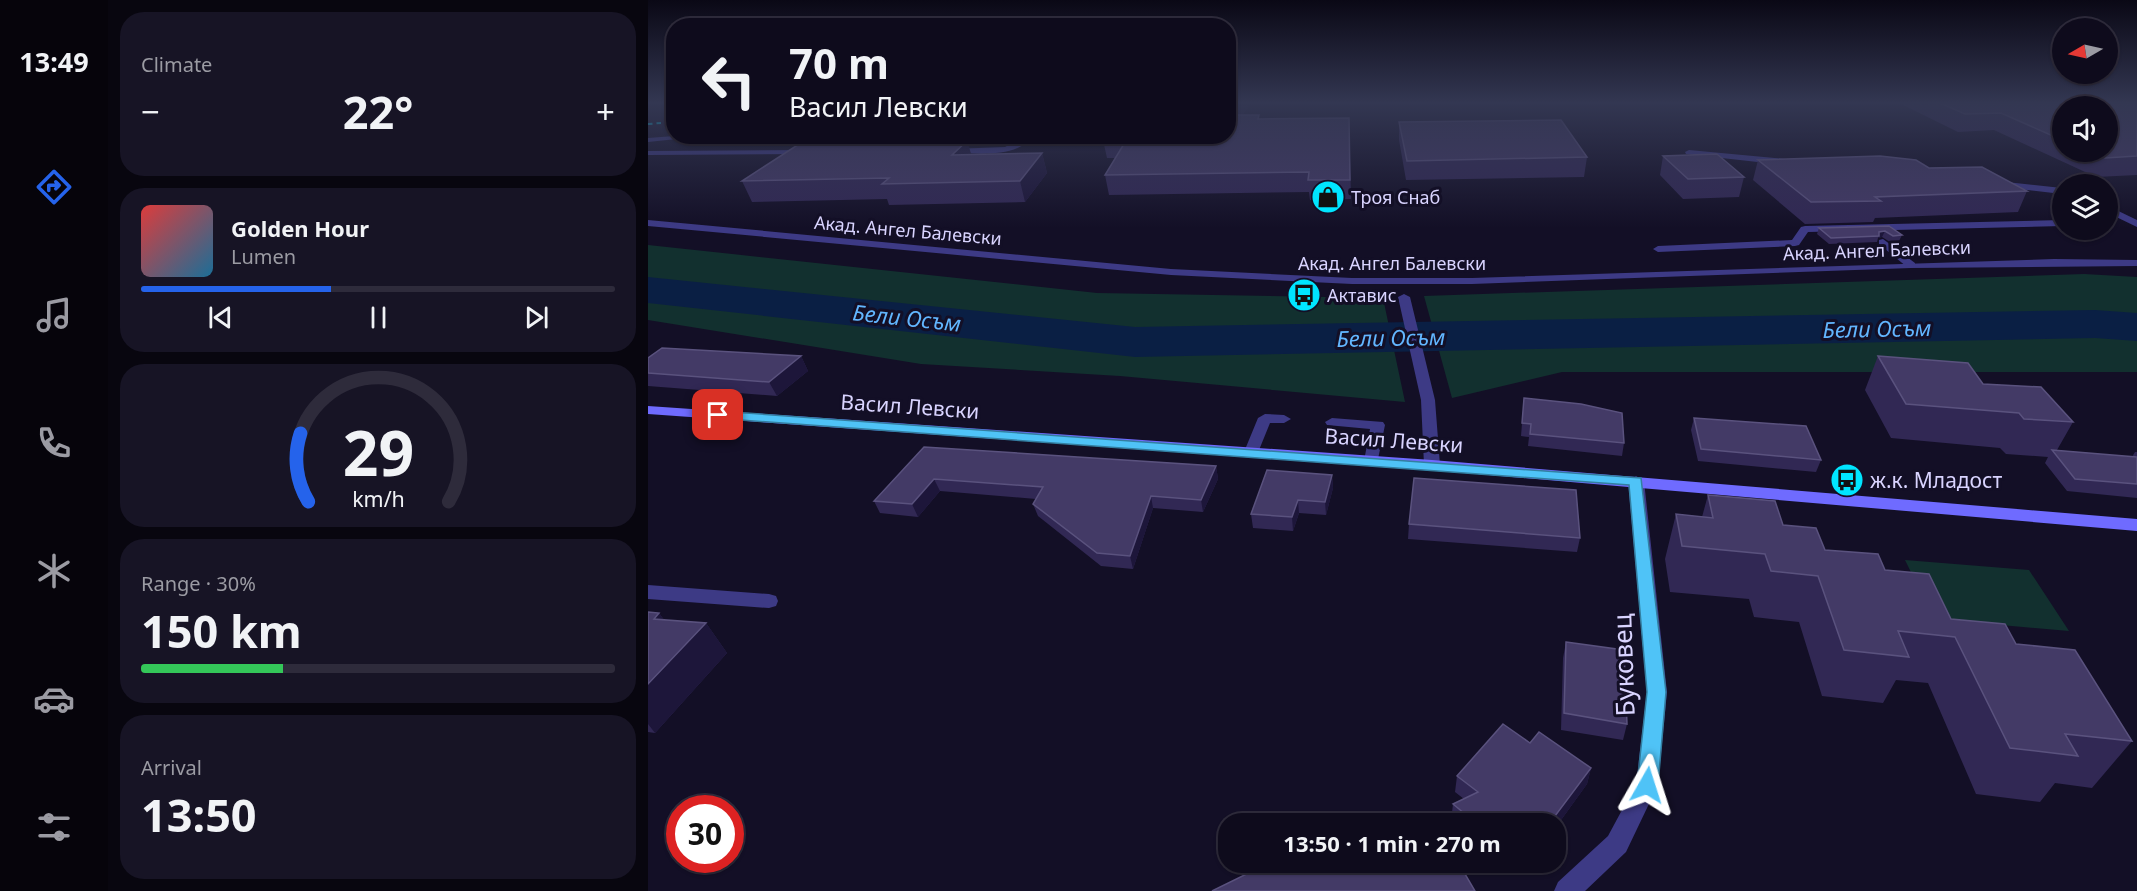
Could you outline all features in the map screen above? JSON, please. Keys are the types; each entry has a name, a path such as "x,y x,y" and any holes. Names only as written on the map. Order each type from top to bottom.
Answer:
{"main road":[{"name":"Васил Левски","path":"648,410 1432,465 2137,525"}],"street":[{"path":"946,151 1004,150 1024,145"},
{"path":"648,153 820,152"},
{"path":"1689,152 1792,163"},
{"path":"1988,183 2052,190"},
{"path":"2118,214 2137,224"},
{"name":"Акад. Ангел Балевски","path":"648,223 1171,272 1343,281 1472,280 1911,265 2137,263"},
{"path":"1658,249 1795,243 1805,229 2052,223"},
{"path":"1883,242 1911,265"},
{"path":"1404,297 1428,400 1432,465"},
{"path":"1252,452 1265,418 1284,419"},
{"path":"1332,422 1378,425 1372,461"},
{"name":"Буковец","path":"1567,891 1617,844 1647,785 1657,692 1636,481"},
{"path":"648,592 769,601"}],"green space":[{"path":"648,245 1097,293 1383,298 1405,402 1120,376 921,364 648,320"},
{"path":"2084,274 2137,277 2137,372 1562,372 1452,398 1424,296"},
{"path":"1905,560 2029,570 2069,631 1934,619"}],"building":[{"path":"798,145 963,145 952,155 1042,153 1020,181 882,184 889,178 742,181"},
{"path":"1124,145 1349,145 1350,180 1308,180 1309,172 1105,175"},
{"path":"1404,145 1578,145 1587,157 1407,161"},
{"path":"2118,145 2137,145 2137,156 2118,157"},
{"path":"1717,154 1744,177 1688,179 1663,156"},
{"path":"1880,156 1916,160 1929,168 1982,167 2027,191 1875,197 1881,201 1811,202 1758,160"},
{"path":"1889,226 1902,235 1893,236 1885,231 1879,232 1879,236 1831,238 1819,228"},
{"path":"662,348 801,356 769,382 648,373 648,358"},
{"path":"1878,356 1968,363 1983,384 2041,387 2073,422 2024,419 2019,413 1906,404"},
{"path":"1524,398 1581,404 1622,413 1624,443 1530,434 1531,424 1522,423"},
{"path":"1694,418 1806,426 1821,460 1701,449"},
{"path":"924,447 1216,466 1201,500 1151,496 1130,556 1097,553 1033,504 1043,487 934,479 912,504 874,501"},
{"path":"2052,450 2137,457 2137,484 2075,479"},
{"path":"1267,470 1332,475 1325,502 1298,500 1292,517 1251,514"},
{"path":"1414,478 1576,490 1580,538 1409,524"},
{"path":"1708,495 1775,501 1783,525 1816,528 1825,550 1878,554 1885,570 1929,574 1951,619 2005,624 2016,644 2075,650 2132,741 2065,734 2078,756 2010,748 1955,637 1898,631 1909,657 1844,650 1818,576 1771,571 1765,554 1682,546 1676,514 1713,518"},
{"path":"648,612 659,613 654,619 706,623 648,684"},
{"path":"1566,642 1624,650 1627,724 1564,713"},
{"path":"1503,724 1530,743 1539,732 1591,768 1557,813 1464,813 1453,804 1478,792 1457,776"},
{"path":"1249,873 1464,873 1475,891 1212,891"}],"waterway":[{"name":"Бели Осъм","path":"648,290 1135,342 2095,324 2137,327"}],"place":[{"name":"Троя Снаб","path":"1328,197"},
{"name":"Актавис","path":"1304,295"},
{"name":"ж.к. Младост","path":"1847,480"}],"route":[{"path":"718,415 1636,481 1657,692 1647,785"}]}
